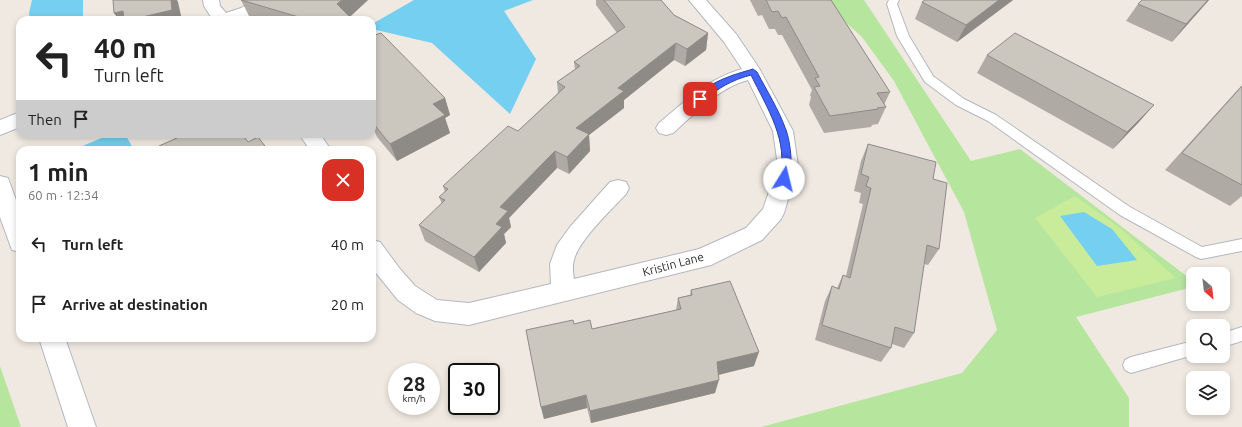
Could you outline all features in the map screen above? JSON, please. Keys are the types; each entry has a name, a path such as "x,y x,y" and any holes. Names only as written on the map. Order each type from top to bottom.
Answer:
{"street":[{"path":"211,0 212,6 219,16"},
{"path":"234,16 247,12 266,0"},
{"name":"Kristin Lane","path":"376,255 390,276 413,298 435,310 469,314 703,258 754,234 773,212 788,166 783,131 753,72 730,38 697,0"},
{"path":"666,128 712,89 732,78 753,72"},
{"path":"0,128 16,121"},
{"path":"0,134 16,131"},
{"path":"0,184 16,231"},
{"path":"564,291 561,267 562,258 573,240 618,188"},
{"path":"53,342 82,427"}],"lane":[{"path":"894,0 892,4 903,36 929,79 960,102 992,118 1125,211 1201,253 1242,245"},
{"path":"1230,338 1242,334"},
{"path":"1131,365 1186,350"}],"green space":[{"path":"821,0 864,0 971,161 1020,149 1186,276 1186,289 1076,317 1129,398 1129,427 761,427 962,373 997,330 964,212 894,81 862,37"},
{"path":"1075,196 1120,228 1176,278 1097,297 1035,218"},
{"path":"0,366 21,427 0,427"}],"water":[{"path":"32,0 83,0 83,16 29,16"},
{"path":"414,0 533,0 504,11 536,59 510,114 432,43 376,30 376,22"},
{"path":"102,138 127,138 132,146 82,146"},
{"path":"1084,212 1112,229 1137,260 1097,266 1060,216"}],"building":[{"path":"113,0 171,0 172,10 147,16 124,16 123,11 114,13"},
{"path":"241,0 342,0 337,4 349,16 295,16"},
{"path":"604,0 661,0 674,15 708,33 687,49 676,43 618,88 624,91 576,128 589,134 567,157 555,151 500,207 508,211 496,224 502,227 474,257 419,225 445,200 439,197 448,189 443,186 508,126 518,131 565,87 557,82 580,66 574,62 625,27"},
{"path":"766,0 831,0 890,92 877,93 886,107 830,116 814,87 820,86 815,78 819,77 786,17 782,18 778,11 772,12"},
{"path":"925,0 999,0 966,25 922,2"},
{"path":"1142,0 1208,0 1186,24 1138,4"},
{"path":"381,33 445,98 433,104 445,115 390,144 376,127 376,35"},
{"path":"1015,33 1154,105 1127,132 987,55"},
{"path":"1242,86 1242,185 1182,153"},
{"path":"177,138 245,138 248,142 259,138 265,146 159,146"},
{"path":"868,144 936,162 933,179 947,183 939,249 927,245 914,333 895,327 891,348 822,325 832,286 839,289 843,275 850,278 871,188 866,186 869,177 861,174"},
{"path":"730,281 759,352 717,362 719,380 590,411 586,395 541,407 526,330 573,320 574,324 590,320 592,329 681,309 678,298 692,295 691,290"}],"route":[{"path":"700,99 712,89 732,78 753,72 783,131 788,166 784,179"}]}
